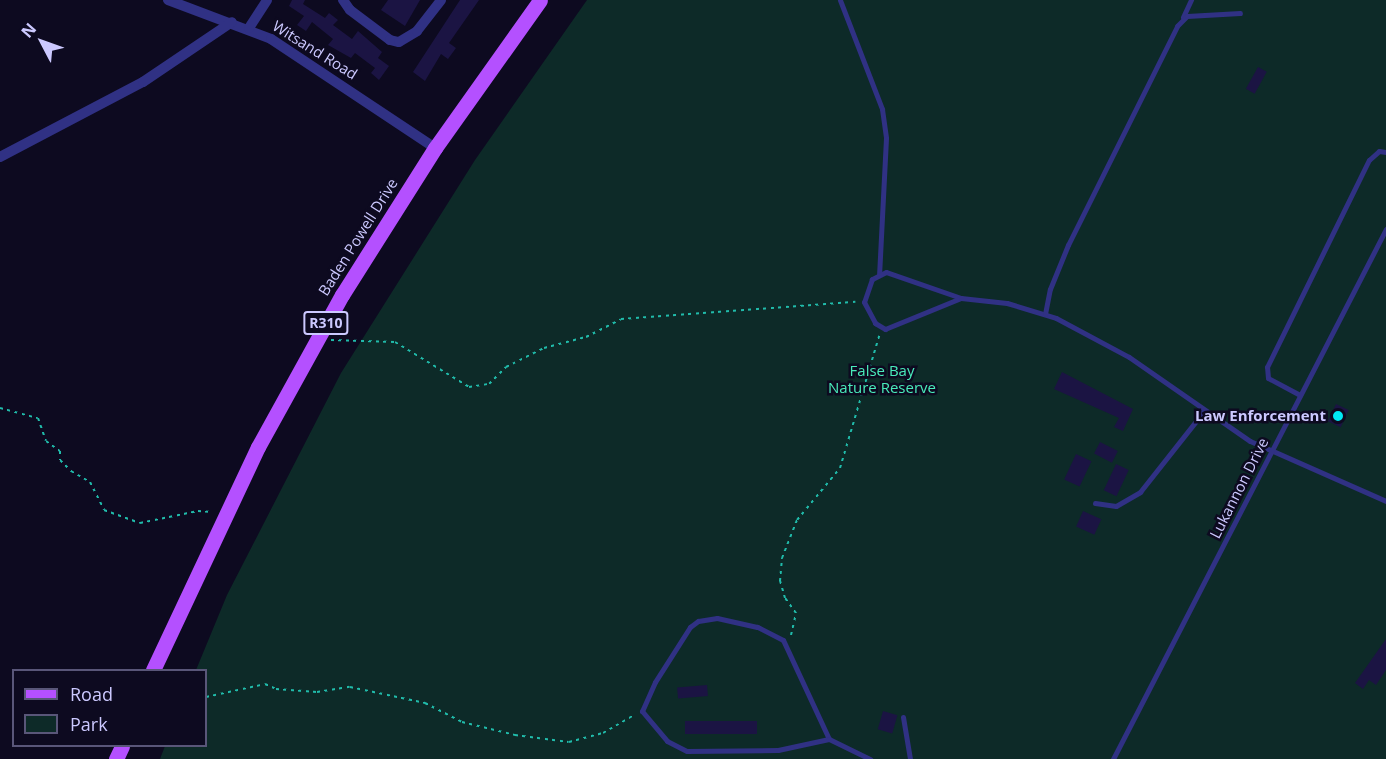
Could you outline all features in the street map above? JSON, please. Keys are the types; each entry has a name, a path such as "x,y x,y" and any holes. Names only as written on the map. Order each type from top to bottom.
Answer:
{"main road":[{"name":"Baden Powell Drive","path":"153,669 223,517 317,340 435,148 540,0"}],"street":[{"name":"Witsand Road","path":"168,0 249,28 313,64 435,148"},
{"path":"249,28 267,0"},
{"path":"343,0 390,40 399,42 417,31 441,0"},
{"path":"0,157 143,82 232,22"}],"lane":[{"path":"840,0 882,109 886,138 879,274"},
{"path":"1045,314 1050,289 1068,245 1191,0"},
{"path":"1183,19 1240,13"},
{"path":"1300,395 1268,378 1267,367 1369,160 1379,151 1386,152"},
{"name":"Lukannon Drive","path":"1113,759 1386,229"},
{"path":"961,298 896,326 881,328 869,316 864,302 868,285 879,274 892,273 961,298 1007,303 1045,314 1129,357 1250,441 1273,449 1386,501"},
{"path":"1095,503 1116,506 1140,492 1204,411"},
{"path":"829,739 788,646 778,636 757,627 717,618 698,621 667,663 642,711 667,741 687,751 778,750 829,739 870,759"},
{"path":"903,717 910,759"}],"path":[{"path":"317,340 394,342 469,387 489,384 506,367 544,348 586,338 621,319 864,302"},
{"path":"788,646 796,613 785,598 780,581 782,558 797,520 840,468 881,328"},
{"path":"0,408 38,418 46,441 60,451 60,460 71,471 90,482 104,510 140,523 207,510 223,517"},
{"path":"207,697 265,684 276,689 317,692 350,687 425,703 462,723 514,735 569,742 603,733 642,711"}],"green space":[{"name":"False Bay Nature Reserve","path":"587,0 1386,0 1386,759 160,759 165,747 207,747 207,669 196,669 227,595 341,373 475,160"}],"building":[{"path":"292,0 305,0 303,4 325,18 329,13 338,20 333,25 352,39 358,31 382,52 378,58 389,66 379,80 371,73 375,68 355,53 351,58 328,45 333,39 312,22 306,31 297,25 304,16 289,6"},
{"path":"388,0 420,0 405,26 381,10"},
{"path":"460,0 479,0 449,43 456,48 448,59 441,54 425,81 413,72"},
{"path":"1258,67 1267,72 1255,94 1246,89"},
{"path":"1062,372 1133,409 1123,431 1114,427 1119,418 1054,389"},
{"name":"Law Enforcement","path":"1336,404 1349,410 1341,427 1328,421"},
{"path":"1100,442 1118,451 1112,463 1094,454"},
{"path":"1076,454 1091,461 1080,487 1064,479"},
{"path":"1116,464 1129,470 1116,496 1104,490"},
{"path":"1083,511 1101,519 1094,535 1076,527"},
{"path":"1386,639 1386,670 1376,685 1369,680 1363,689 1355,683"},
{"path":"707,685 708,696 678,699 677,688"},
{"path":"883,711 897,715 892,733 878,729"},
{"path":"685,721 757,721 757,734 685,734"}],"place":[{"name":"Law Enforcement","path":"1338,416"}]}
